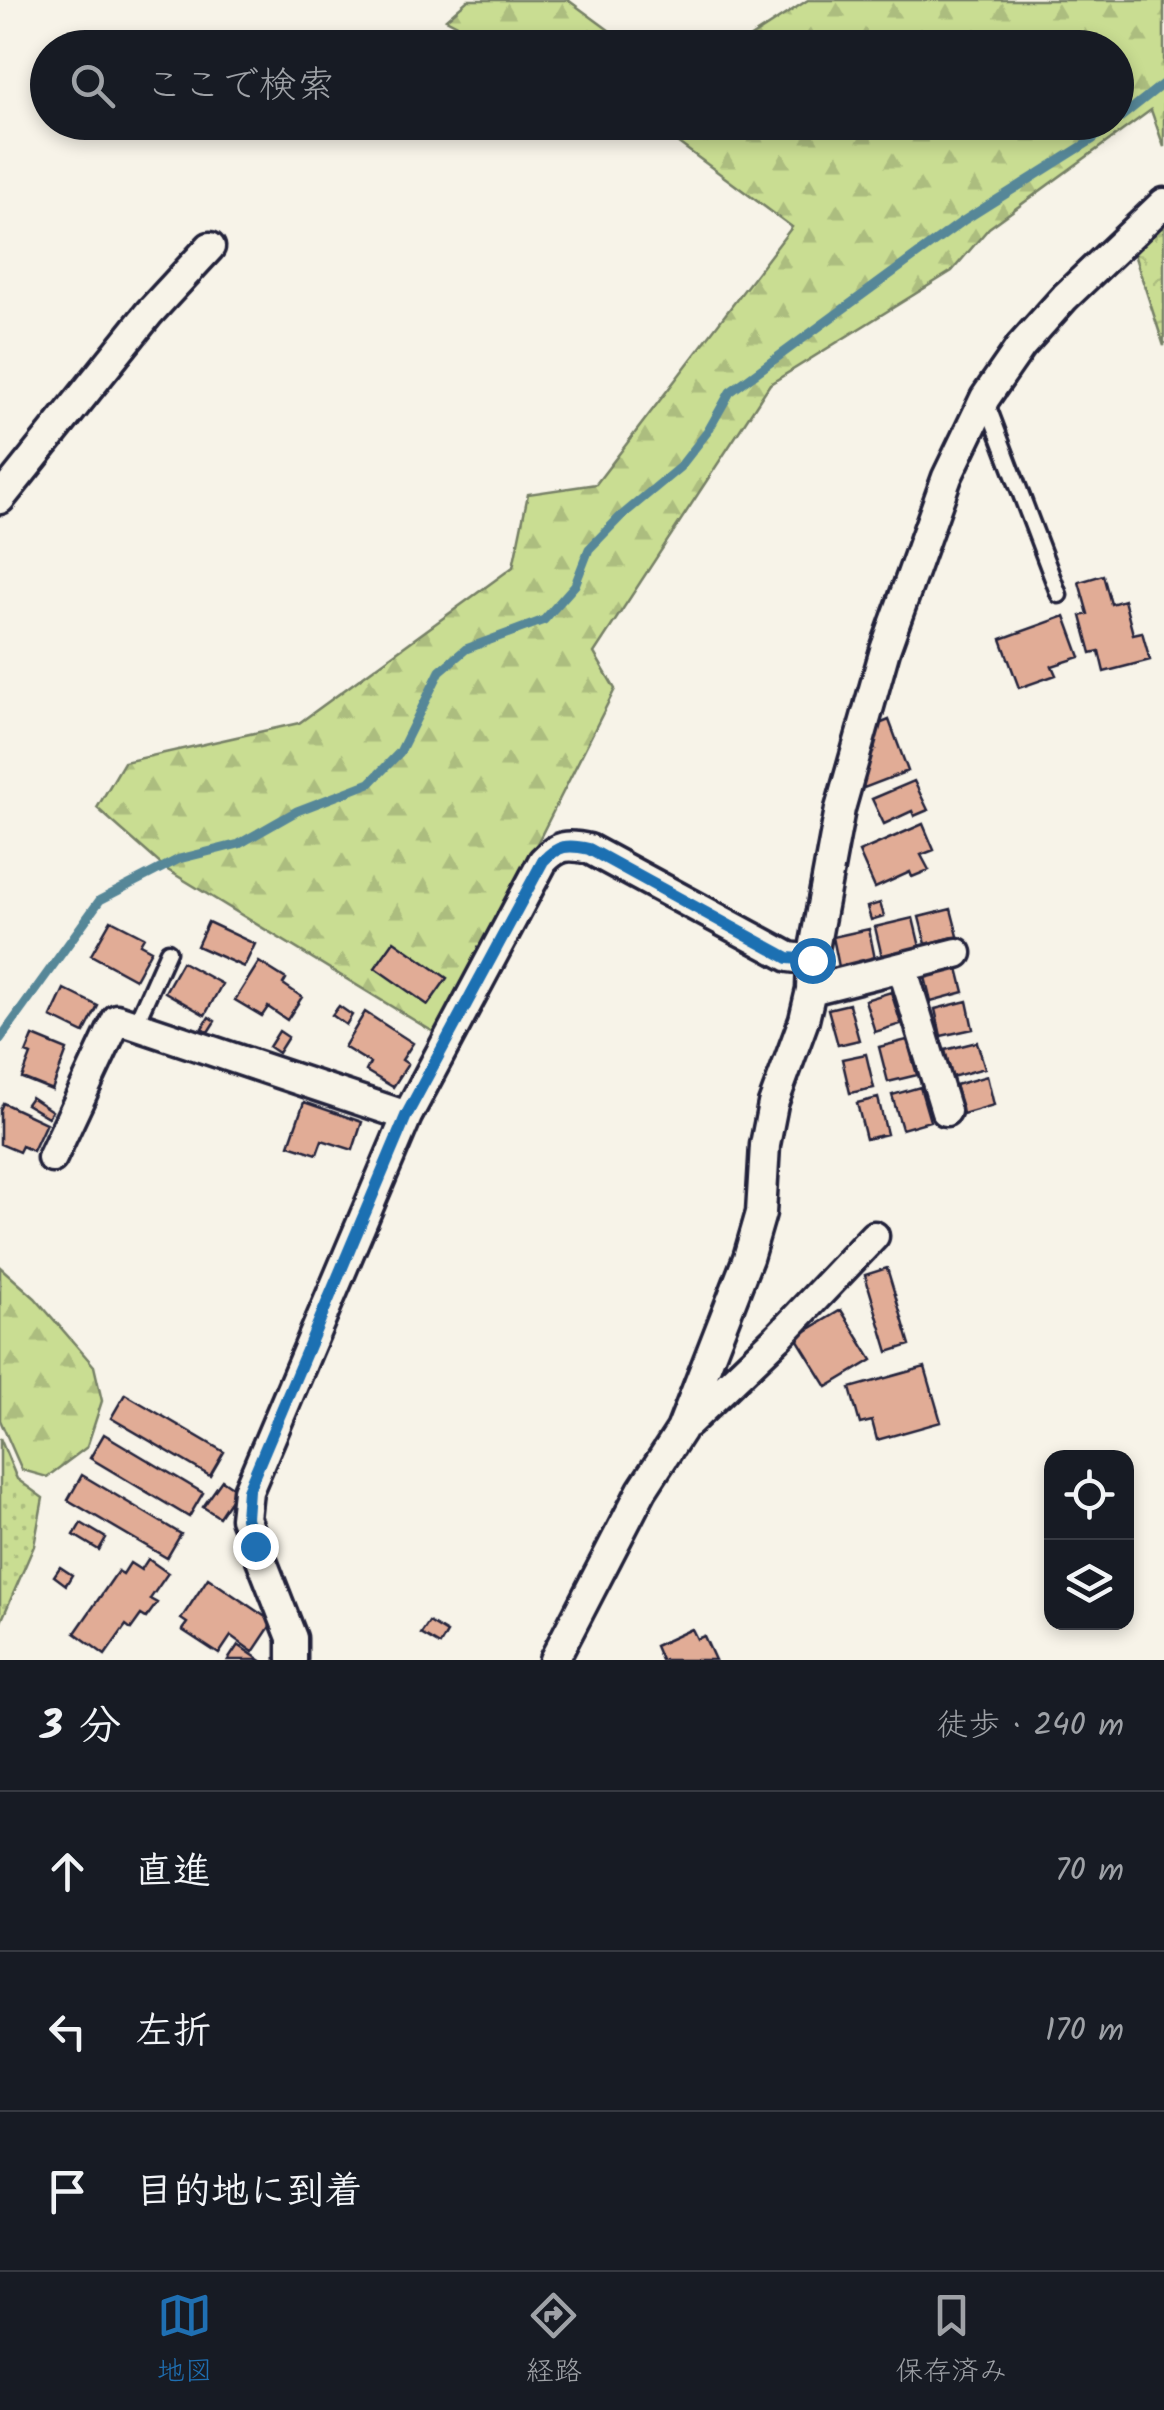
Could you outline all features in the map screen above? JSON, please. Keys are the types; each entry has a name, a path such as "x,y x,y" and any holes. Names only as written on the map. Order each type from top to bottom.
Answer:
{"street":[{"path":"554,1660 642,1490 681,1430 748,1258 761,1213 765,1144 773,1104 812,990 812,960 840,809 885,650 947,477 985,398 1021,346 1065,297 1164,203"},
{"path":"0,499 149,313 210,247"},
{"path":"292,1660 292,1638 246,1518 248,1490 406,1116 543,861 556,848 570,844 589,849 788,958 812,960"},
{"path":"812,990 957,953"},
{"path":"902,967 946,1111"},
{"path":"52,1158 117,1018 406,1116"},
{"path":"681,1430 778,1338 874,1236"}],"lane":[{"path":"985,398 1059,594"},
{"path":"135,1025 168,951"}],"green space":[{"path":"468,0 568,0 609,30 467,30 446,19"},
{"path":"808,0 1164,0 1164,147 1151,110 1134,122 1134,30 761,30"},
{"path":"674,140 1110,140 989,228 952,271 770,384 594,653 615,689 440,1036 166,869 97,808 124,762 299,723 513,567 528,494 596,484 792,227"},
{"path":"1164,223 1164,346 1134,254"},
{"path":"0,1267 35,1298 94,1366 102,1401 87,1447 47,1477 22,1470 0,1420"},
{"path":"0,1438 17,1479 43,1498 34,1546 0,1624"}],"building":[{"path":"1103,575 1111,604 1124,600 1133,634 1142,632 1150,660 1104,672 1099,651 1091,653 1081,616 1088,614 1079,582"},
{"path":"1065,616 1080,657 1052,666 1056,675 1019,688 1001,639"},
{"path":"889,720 908,771 864,788 856,769 858,755 875,749 867,729"},
{"path":"914,781 928,810 914,816 912,811 884,824 872,799"},
{"path":"923,824 934,850 921,855 929,870 912,877 910,872 875,888 859,852"},
{"path":"880,903 884,916 871,920 867,907"},
{"path":"951,909 958,936 926,944 919,917"},
{"path":"913,918 920,947 882,957 875,927"},
{"path":"111,920 144,937 140,944 151,950 135,979 91,955"},
{"path":"208,922 255,944 244,967 197,946"},
{"path":"869,929 875,959 839,967 833,937"},
{"path":"394,941 447,978 428,1005 375,968"},
{"path":"182,962 222,984 205,1015 165,992"},
{"path":"259,962 286,979 283,984 302,997 287,1020 268,1007 262,1016 235,1000"},
{"path":"958,968 964,992 931,1001 925,977"},
{"path":"64,989 98,1006 84,1033 51,1017"},
{"path":"891,992 901,1024 875,1032 865,1000"},
{"path":"967,1001 973,1029 941,1036 935,1009"},
{"path":"849,1004 859,1040 838,1045 828,1009"},
{"path":"339,1006 352,1015 346,1025 332,1015"},
{"path":"365,1012 413,1043 402,1060 408,1064 393,1087 366,1071 370,1063 344,1047"},
{"path":"209,1017 215,1021 208,1032 202,1028"},
{"path":"279,1031 288,1037 278,1053 269,1047"},
{"path":"33,1036 67,1050 52,1090 22,1078"},
{"path":"907,1040 917,1075 888,1082 879,1047"},
{"path":"977,1042 985,1068 952,1077 945,1050"},
{"path":"866,1054 874,1088 850,1093 842,1059"},
{"path":"987,1076 994,1105 963,1114 955,1085"},
{"path":"920,1087 930,1121 902,1129 892,1095"},
{"path":"31,1097 52,1111 48,1117 26,1104"},
{"path":"878,1098 887,1134 866,1139 857,1103"},
{"path":"304,1102 362,1122 353,1150 322,1140 317,1154 289,1145"},
{"path":"3,1103 46,1123 33,1151 22,1146 19,1152 0,1144"},
{"path":"887,1268 910,1345 888,1352 865,1275"},
{"path":"841,1310 872,1360 827,1387 796,1337"},
{"path":"925,1367 941,1422 877,1440 872,1421 860,1424 850,1388"},
{"path":"125,1394 224,1452 210,1476 111,1418"},
{"path":"104,1434 203,1493 189,1517 90,1458"},
{"path":"82,1475 181,1534 167,1558 68,1500"},
{"path":"222,1480 237,1490 219,1517 203,1507"},
{"path":"81,1523 106,1538 99,1550 74,1535"},
{"path":"148,1559 168,1573 150,1599 157,1603 131,1629 126,1625 105,1655 75,1633 118,1571 123,1574 130,1563 141,1570"},
{"path":"60,1567 72,1575 66,1585 54,1576"},
{"path":"208,1578 273,1622 253,1652 231,1636 219,1654 182,1630 187,1623 181,1619"},
{"path":"429,1622 447,1633 440,1645 421,1634"},
{"path":"692,1629 697,1639 704,1636 715,1660 661,1660 655,1646"},
{"path":"238,1645 260,1660 228,1660"}],"waterway":[{"path":"1134,107 1164,83"},
{"path":"0,1039 100,900 179,859 239,844 297,811 370,783 400,752 440,671 466,649 544,620 575,585 589,549 620,517 680,467 708,431 730,392 963,221 1092,140"}],"route":[{"path":"255,1546 246,1518 248,1490 406,1116 543,861 556,848 570,844 589,849 788,958 812,960"}]}
